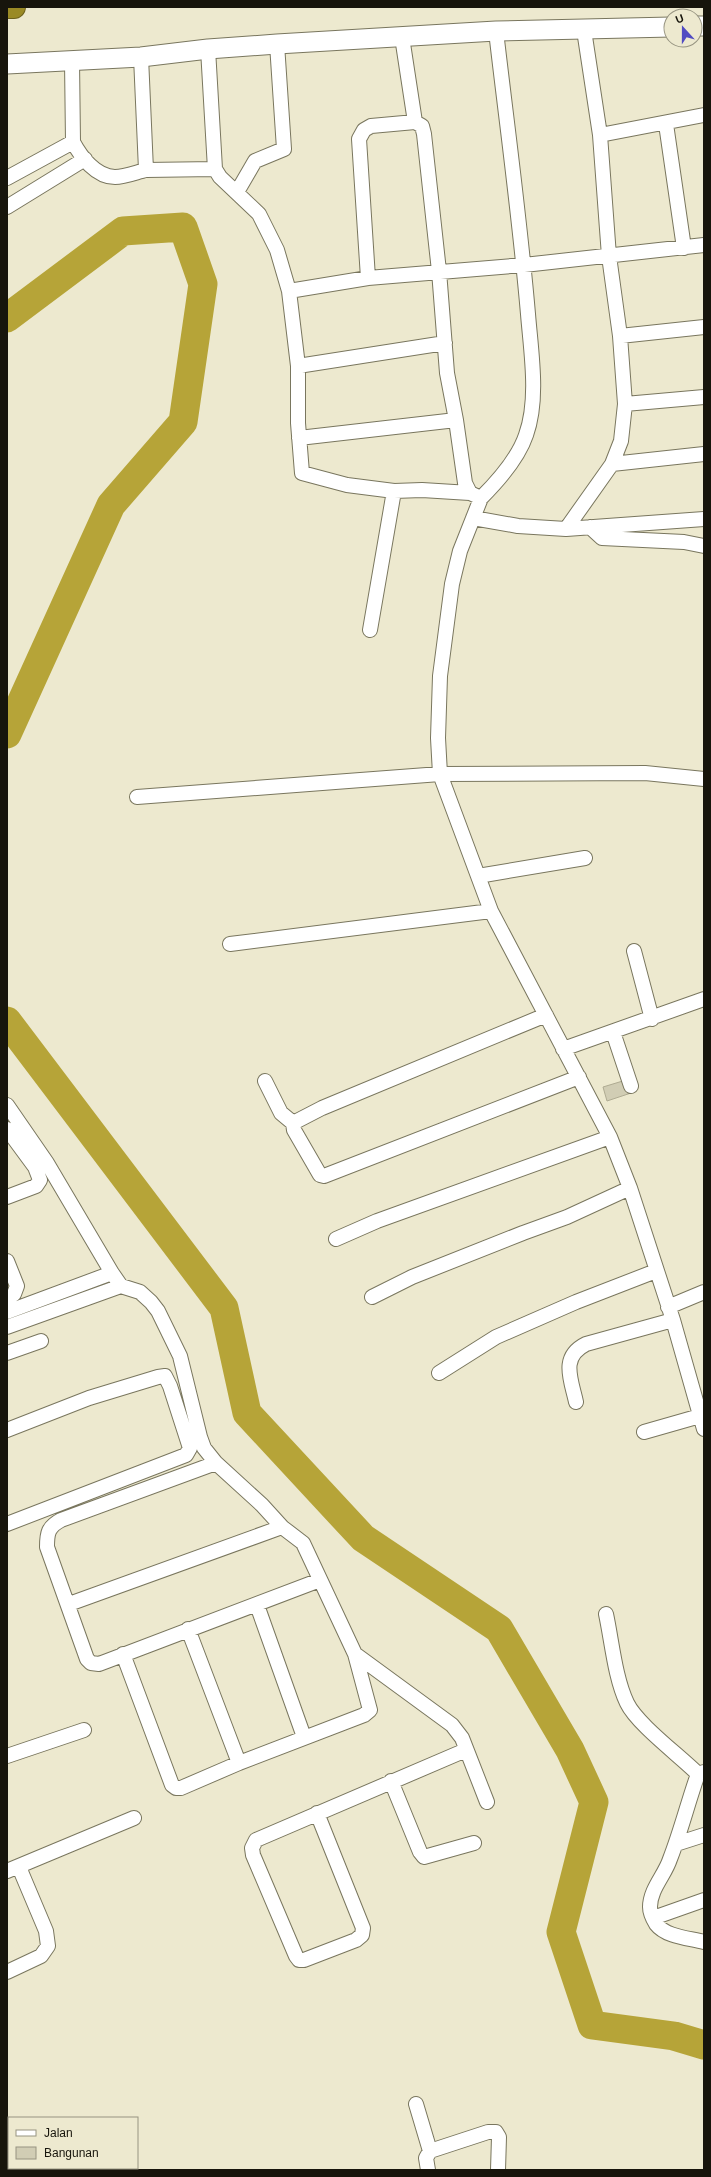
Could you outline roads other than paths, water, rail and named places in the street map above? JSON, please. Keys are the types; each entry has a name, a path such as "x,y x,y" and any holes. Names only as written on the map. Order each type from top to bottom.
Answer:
{"highway":[{"path":"7,7 14,7"}],"street":[{"path":"7,64 141,57 208,49 496,31 663,27"},
{"path":"566,529 612,464 621,441 625,404 620,336 609,256 600,135 584,30"},
{"path":"208,49 215,169 220,177 259,214 277,250 289,291 298,366 299,438 302,473 347,485 394,491 422,490 475,496 510,465 526,436 531,418 533,373 524,265 496,31"},
{"path":"402,37 416,122"},
{"path":"237,192 255,161 284,149 277,44"},
{"path":"141,57 146,170"},
{"path":"64,62 73,142 85,159 96,170 114,177 146,170 215,169"},
{"path":"600,135 666,124 704,115"},
{"path":"368,278 359,139 364,130 371,126 416,122 422,126 424,134 439,271 447,373 456,420 465,483 475,496 473,518 460,550 452,584 440,676 438,738 440,774 491,911 610,1137 630,1188 671,1313 702,1423 644,1432"},
{"path":"666,124 684,248"},
{"path":"7,178 73,142"},
{"path":"7,206 85,159"},
{"path":"289,291 368,278 524,265 704,245"},
{"path":"620,336 704,327"},
{"path":"298,366 445,343"},
{"path":"625,404 704,397"},
{"path":"299,438 456,420"},
{"path":"612,464 704,454"},
{"path":"370,630 394,491"},
{"path":"473,518 518,526 566,529 704,519"},
{"path":"590,528 602,538 684,542 704,546"},
{"path":"137,797 440,774 645,773 704,779"},
{"path":"478,876 585,858"},
{"path":"230,944 491,911"},
{"path":"634,952 652,1019"},
{"path":"563,1049 652,1019 704,999"},
{"path":"293,1123 322,1108 546,1015"},
{"path":"613,1032 631,1086"},
{"path":"265,1080 281,1113 293,1123 294,1130 320,1175 324,1176 579,1077"},
{"path":"7,1105 47,1163 121,1286"},
{"path":"7,1129 35,1167 40,1180 36,1186 7,1197"},
{"path":"336,1239 377,1221 610,1137"},
{"path":"372,1297 412,1277 567,1217 630,1188"},
{"path":"7,1261 17,1286 14,1294 7,1299"},
{"path":"439,1373 496,1337 576,1302 656,1270"},
{"path":"7,1312 112,1273"},
{"path":"7,1328 121,1286 140,1292 151,1302 158,1311 180,1356 204,1448 216,1463 262,1505 282,1527 303,1543 355,1654 370,1710 364,1715 304,1737 181,1788 176,1788 172,1785 123,1654"},
{"path":"576,1402 569,1369 571,1356 577,1349 586,1344 671,1313 704,1292"},
{"path":"7,1353 41,1341"},
{"path":"7,1430 89,1398 165,1376 170,1386 190,1448 186,1455 7,1524"},
{"path":"216,1463 52,1525 47,1532 47,1547 69,1604 87,1658 91,1663 99,1664 320,1580"},
{"path":"69,1604 282,1527"},
{"path":"257,1605 304,1737"},
{"path":"606,1614 621,1689 627,1704 638,1719 701,1773 683,1816 670,1862 657,1882 650,1906 653,1918 665,1932 704,1942"},
{"path":"188,1629 239,1763"},
{"path":"355,1654 452,1725 462,1738 487,1802"},
{"path":"7,1756 84,1730"},
{"path":"318,1813 363,1928 362,1934 356,1940 304,1960 299,1960 280,1920 253,1855 252,1848 256,1840 391,1781 466,1750"},
{"path":"391,1781 420,1852 424,1857 474,1843"},
{"path":"7,1972 41,1956 48,1946 46,1931 13,1869 134,1818"},
{"path":"676,1844 704,1835"},
{"path":"653,1918 704,1900"},
{"path":"416,2104 430,2151"},
{"path":"428,2170 426,2158 430,2151 488,2132 496,2132 499,2136 498,2170"}],"waterway":[{"path":"7,318 123,231 183,227 203,284 183,422 111,505 7,734"},
{"path":"7,1021 224,1308 247,1413 363,1538 499,1629 570,1750 594,1802 561,1932 592,2025 674,2036 704,2045"}]}
